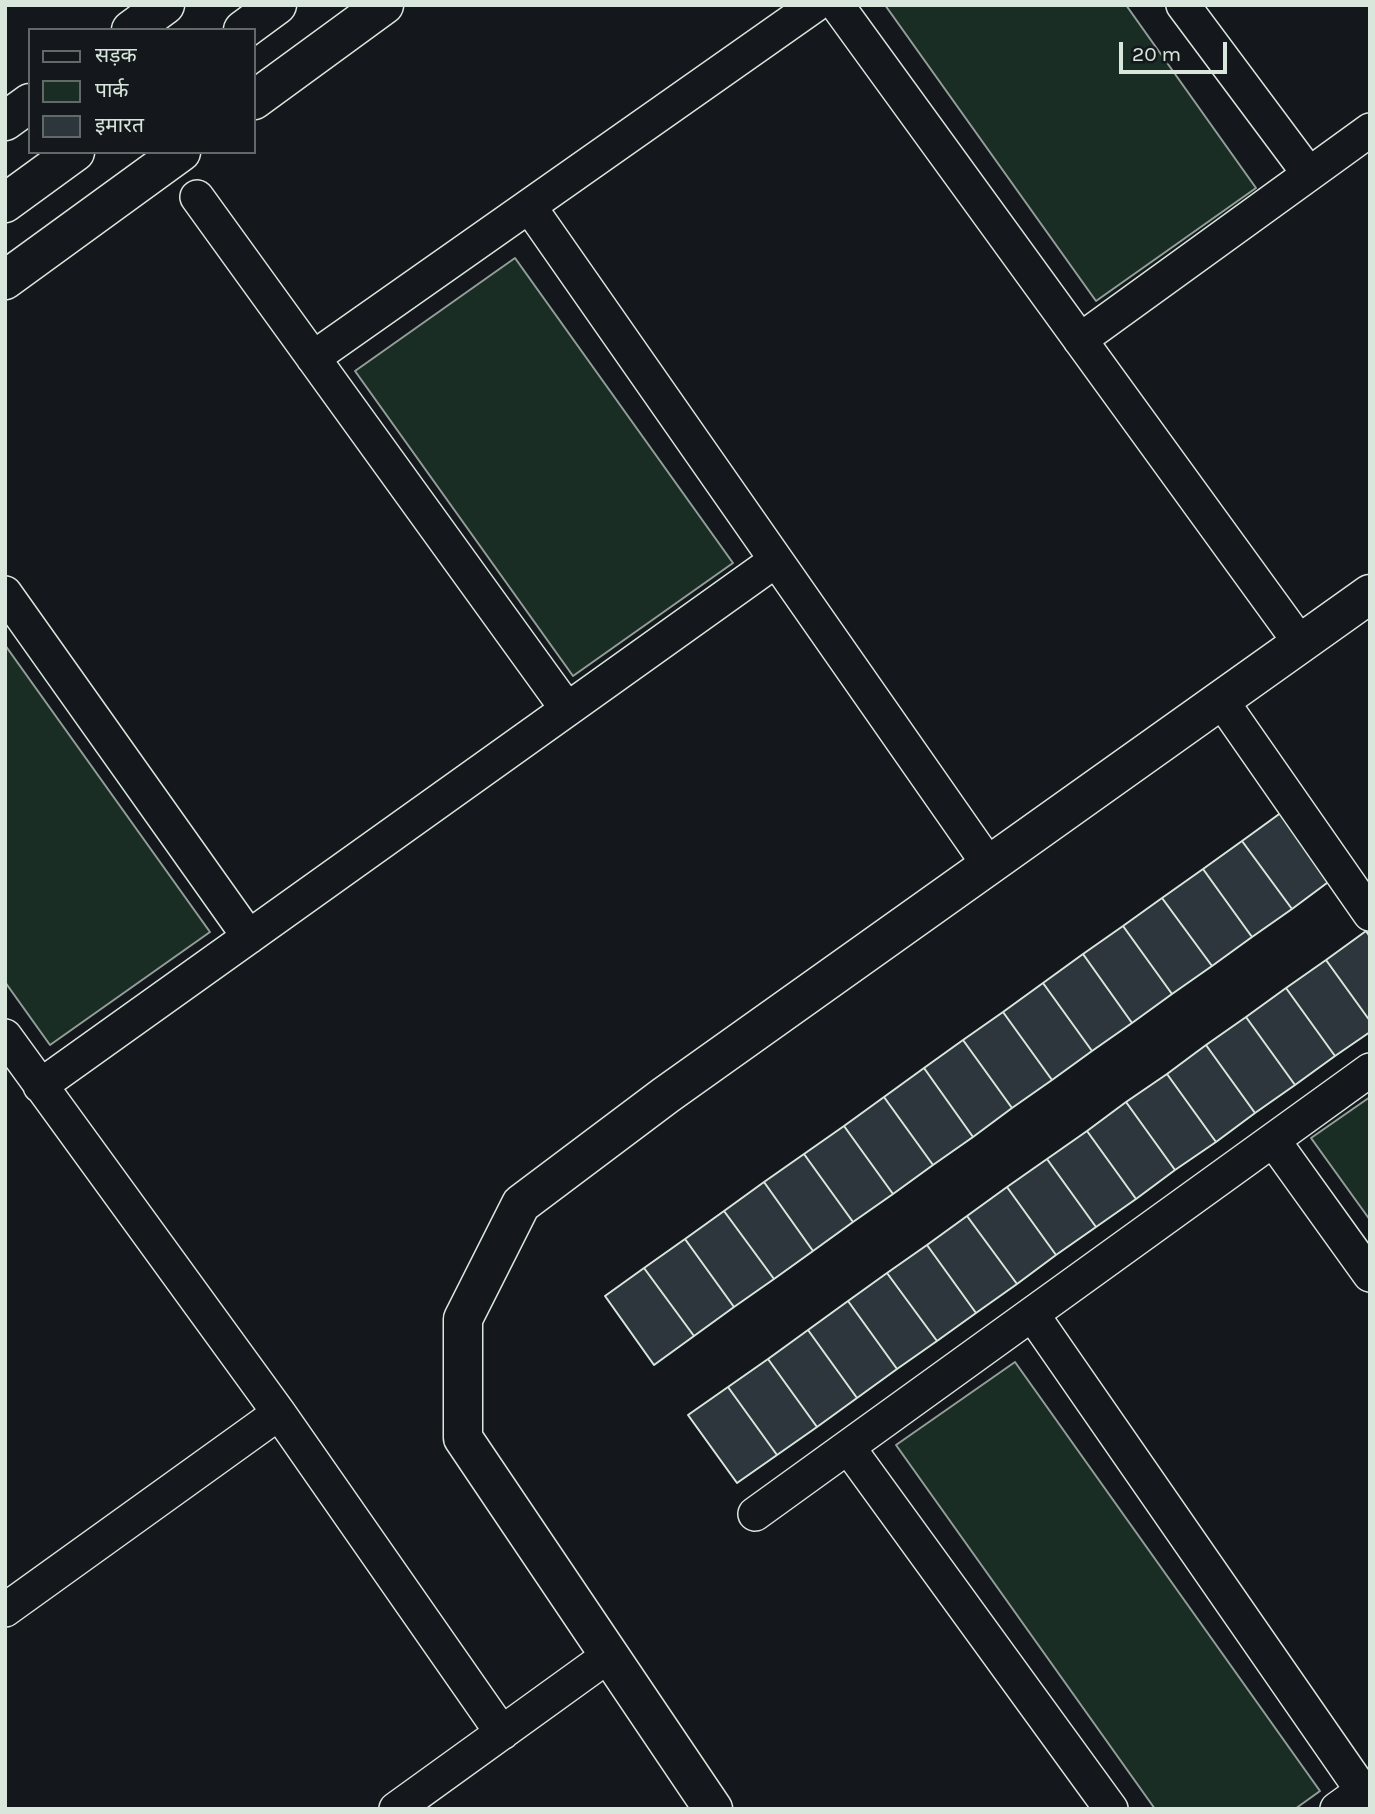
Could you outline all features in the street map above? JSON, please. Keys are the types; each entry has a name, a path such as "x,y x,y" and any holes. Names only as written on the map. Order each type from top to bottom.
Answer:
{"street":[{"path":"134,28 165,5"},
{"path":"246,28 277,5"},
{"path":"256,99 384,5"},
{"path":"313,358 815,5"},
{"path":"837,5 1301,644"},
{"path":"1183,5 1309,174"},
{"path":"5,121 28,104"},
{"path":"1080,340 1370,130"},
{"path":"5,203 72,154"},
{"path":"5,280 178,154"},
{"path":"197,197 567,709"},
{"path":"529,206 989,865"},
{"path":"40,1086 775,561"},
{"path":"5,593 249,937"},
{"path":"713,1809 463,1438 463,1319 522,1203 666,1095 1370,594"},
{"path":"1221,700 1370,915"},
{"path":"5,1036 279,1413 502,1733"},
{"path":"755,1514 1370,1070"},
{"path":"1273,1140 1370,1275"},
{"path":"1032,1314 1356,1801"},
{"path":"5,1611 279,1413"},
{"path":"848,1447 1111,1809"},
{"path":"396,1809 608,1656"}],"green space":[{"path":"885,5 1126,5 1256,188 1096,301"},
{"path":"515,258 733,563 573,676 355,371"},
{"path":"5,645 210,932 50,1045 5,982"},
{"path":"1370,1097 1370,1220 1311,1138"},
{"path":"1015,1362 1320,1791 1295,1809 1155,1809 896,1445"}],"building":[{"path":"1282,812 1331,880 1292,909 1242,841"},
{"path":"1242,841 1292,909 1252,937 1203,869"},
{"path":"1203,869 1252,937 1212,966 1162,898"},
{"path":"1162,898 1212,966 1172,994 1123,926"},
{"path":"1123,926 1172,994 1132,1023 1083,954"},
{"path":"1366,931 1370,937 1370,1021 1326,960"},
{"path":"1083,954 1132,1023 1092,1051 1043,983"},
{"path":"1326,960 1370,1021 1370,1032 1335,1056 1286,988"},
{"path":"1043,983 1092,1051 1052,1080 1003,1012"},
{"path":"1286,988 1335,1056 1295,1085 1246,1017"},
{"path":"1003,1012 1052,1080 1012,1108 963,1040"},
{"path":"1246,1017 1295,1085 1255,1113 1206,1045"},
{"path":"963,1040 1012,1108 973,1137 924,1068"},
{"path":"1206,1045 1255,1113 1216,1142 1167,1074"},
{"path":"924,1068 973,1137 933,1165 884,1097"},
{"path":"1167,1074 1216,1142 1175,1170 1126,1102"},
{"path":"884,1097 933,1165 893,1194 844,1126"},
{"path":"1126,1102 1175,1170 1136,1199 1087,1131"},
{"path":"844,1126 893,1194 853,1222 804,1154"},
{"path":"1087,1131 1136,1199 1096,1227 1047,1159"},
{"path":"804,1154 853,1222 813,1251 764,1182"},
{"path":"1047,1159 1096,1227 1056,1255 1007,1187"},
{"path":"764,1182 813,1251 774,1279 724,1211"},
{"path":"1007,1187 1056,1255 1017,1284 967,1216"},
{"path":"724,1211 774,1279 734,1307 685,1239"},
{"path":"967,1216 1017,1284 976,1313 927,1245"},
{"path":"685,1239 734,1307 694,1336 644,1268"},
{"path":"927,1245 976,1313 937,1341 887,1273"},
{"path":"644,1268 694,1336 654,1365 605,1296"},
{"path":"887,1273 937,1341 897,1369 848,1301"},
{"path":"848,1301 897,1369 857,1398 808,1330"},
{"path":"808,1330 857,1398 817,1427 768,1359"},
{"path":"768,1359 817,1427 777,1455 728,1387"},
{"path":"728,1387 777,1455 737,1483 688,1415"}]}
